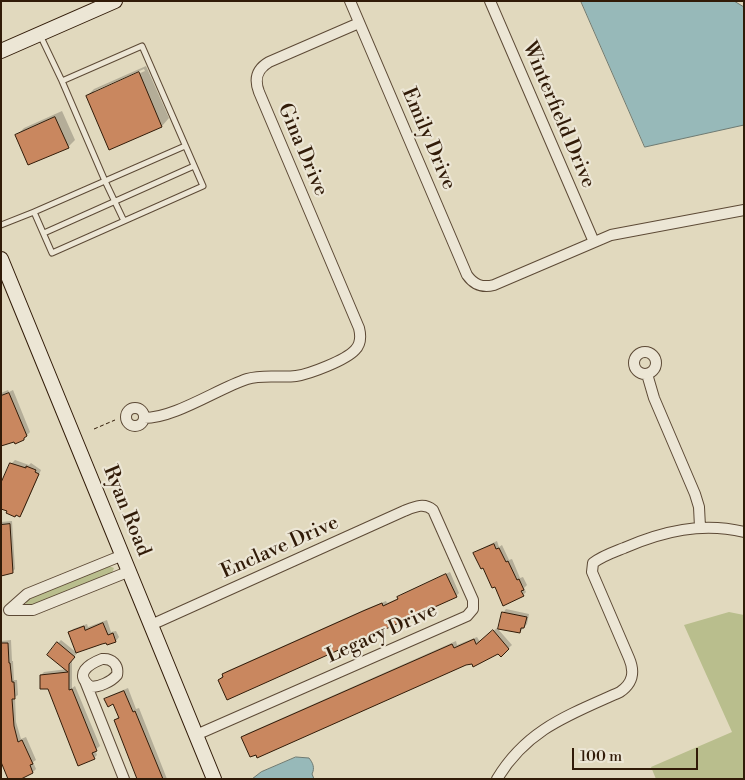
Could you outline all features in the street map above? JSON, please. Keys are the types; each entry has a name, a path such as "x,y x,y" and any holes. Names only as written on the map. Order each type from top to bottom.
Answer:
{"main road":[{"path":"1,51 114,1"},
{"name":"Ryan Road","path":"1,259 214,779"}],"street":[{"name":"Emily Drive","path":"350,1 467,275 474,283 494,285 594,242"},
{"name":"Winterfield Drive","path":"490,1 594,242"},
{"name":"Gina Drive","path":"144,418 166,414 255,377 290,376 306,373 349,355 358,346 360,340 359,328 259,92 256,80 259,70 269,62 359,23"},
{"path":"594,242 620,233 744,210"},
{"path":"647,374 654,398 695,494 699,507 700,528"},
{"name":"Enclave Drive","path":"151,625 404,510 425,505"},
{"name":"Legacy Drive","path":"196,735 470,613 473,609 473,600 433,510 425,505"},
{"path":"497,779 513,757 543,729 554,722 620,692 630,683 632,665 592,572 591,567 593,563 602,557 651,537 677,530 700,528 730,529 744,532"},
{"path":"5,611 27,594 123,555"},
{"path":"5,611 33,610 130,571"},
{"path":"85,681 91,687 113,680 118,672 114,662 102,659 86,666 84,671 85,681 91,698 124,779"},
{"path":"91,698 94,690 101,685"}],"lane":[{"path":"40,34 124,221"},
{"path":"34,212 52,253 203,186 142,46 62,81"},
{"path":"1,226 185,146"},
{"path":"44,233 194,166"}],"path":[{"path":"94,428 115,420"}],"green space":[{"path":"109,566 114,568 112,573 30,606 26,604 27,599"},
{"path":"729,612 744,615 744,779 656,779 651,767 732,732 684,625"}],"water":[{"path":"581,1 734,1 744,7 744,125 645,147"},
{"path":"296,757 309,758 313,766 312,774 314,779 252,779 261,772"}],"building":[{"path":"139,72 162,127 109,150 86,96"},
{"path":"55,117 69,148 28,165 15,135"},
{"path":"9,393 27,436 24,440 15,444 14,442 1,446 1,396"},
{"path":"10,463 26,468 26,466 36,470 35,472 39,474 20,517 16,515 15,517 1,509 1,483"},
{"path":"10,524 13,573 1,576 1,525"},
{"path":"494,544 496,549 499,548 506,562 508,561 524,590 521,591 524,596 503,606 495,587 492,588 483,568 481,569 473,553"},
{"path":"446,574 457,597 227,700 218,680 223,677 222,674 363,611 382,603 383,606 398,599 397,597"},
{"path":"502,612 527,617 524,628 521,628 520,633 498,629"},
{"path":"103,623 108,635 113,633 116,642 107,645 106,643 102,644 76,653 68,632 84,626 85,630"},
{"path":"493,630 509,649 501,657 498,654 473,667 472,664 466,665 257,758 256,755 250,757 241,737 452,644 454,648 474,639 476,644"},
{"path":"57,642 75,657 69,664 69,690 72,689 97,751 92,753 95,759 78,766 48,689 40,689 40,675 68,672 47,655"},
{"path":"1,643 8,643 9,663 12,682 14,682 15,699 12,699 14,726 18,742 22,740 33,764 30,765 33,773 21,779 8,779 1,762"},
{"path":"124,691 133,712 135,711 163,779 137,779 114,720 119,718 113,704 108,707 104,699"}]}
